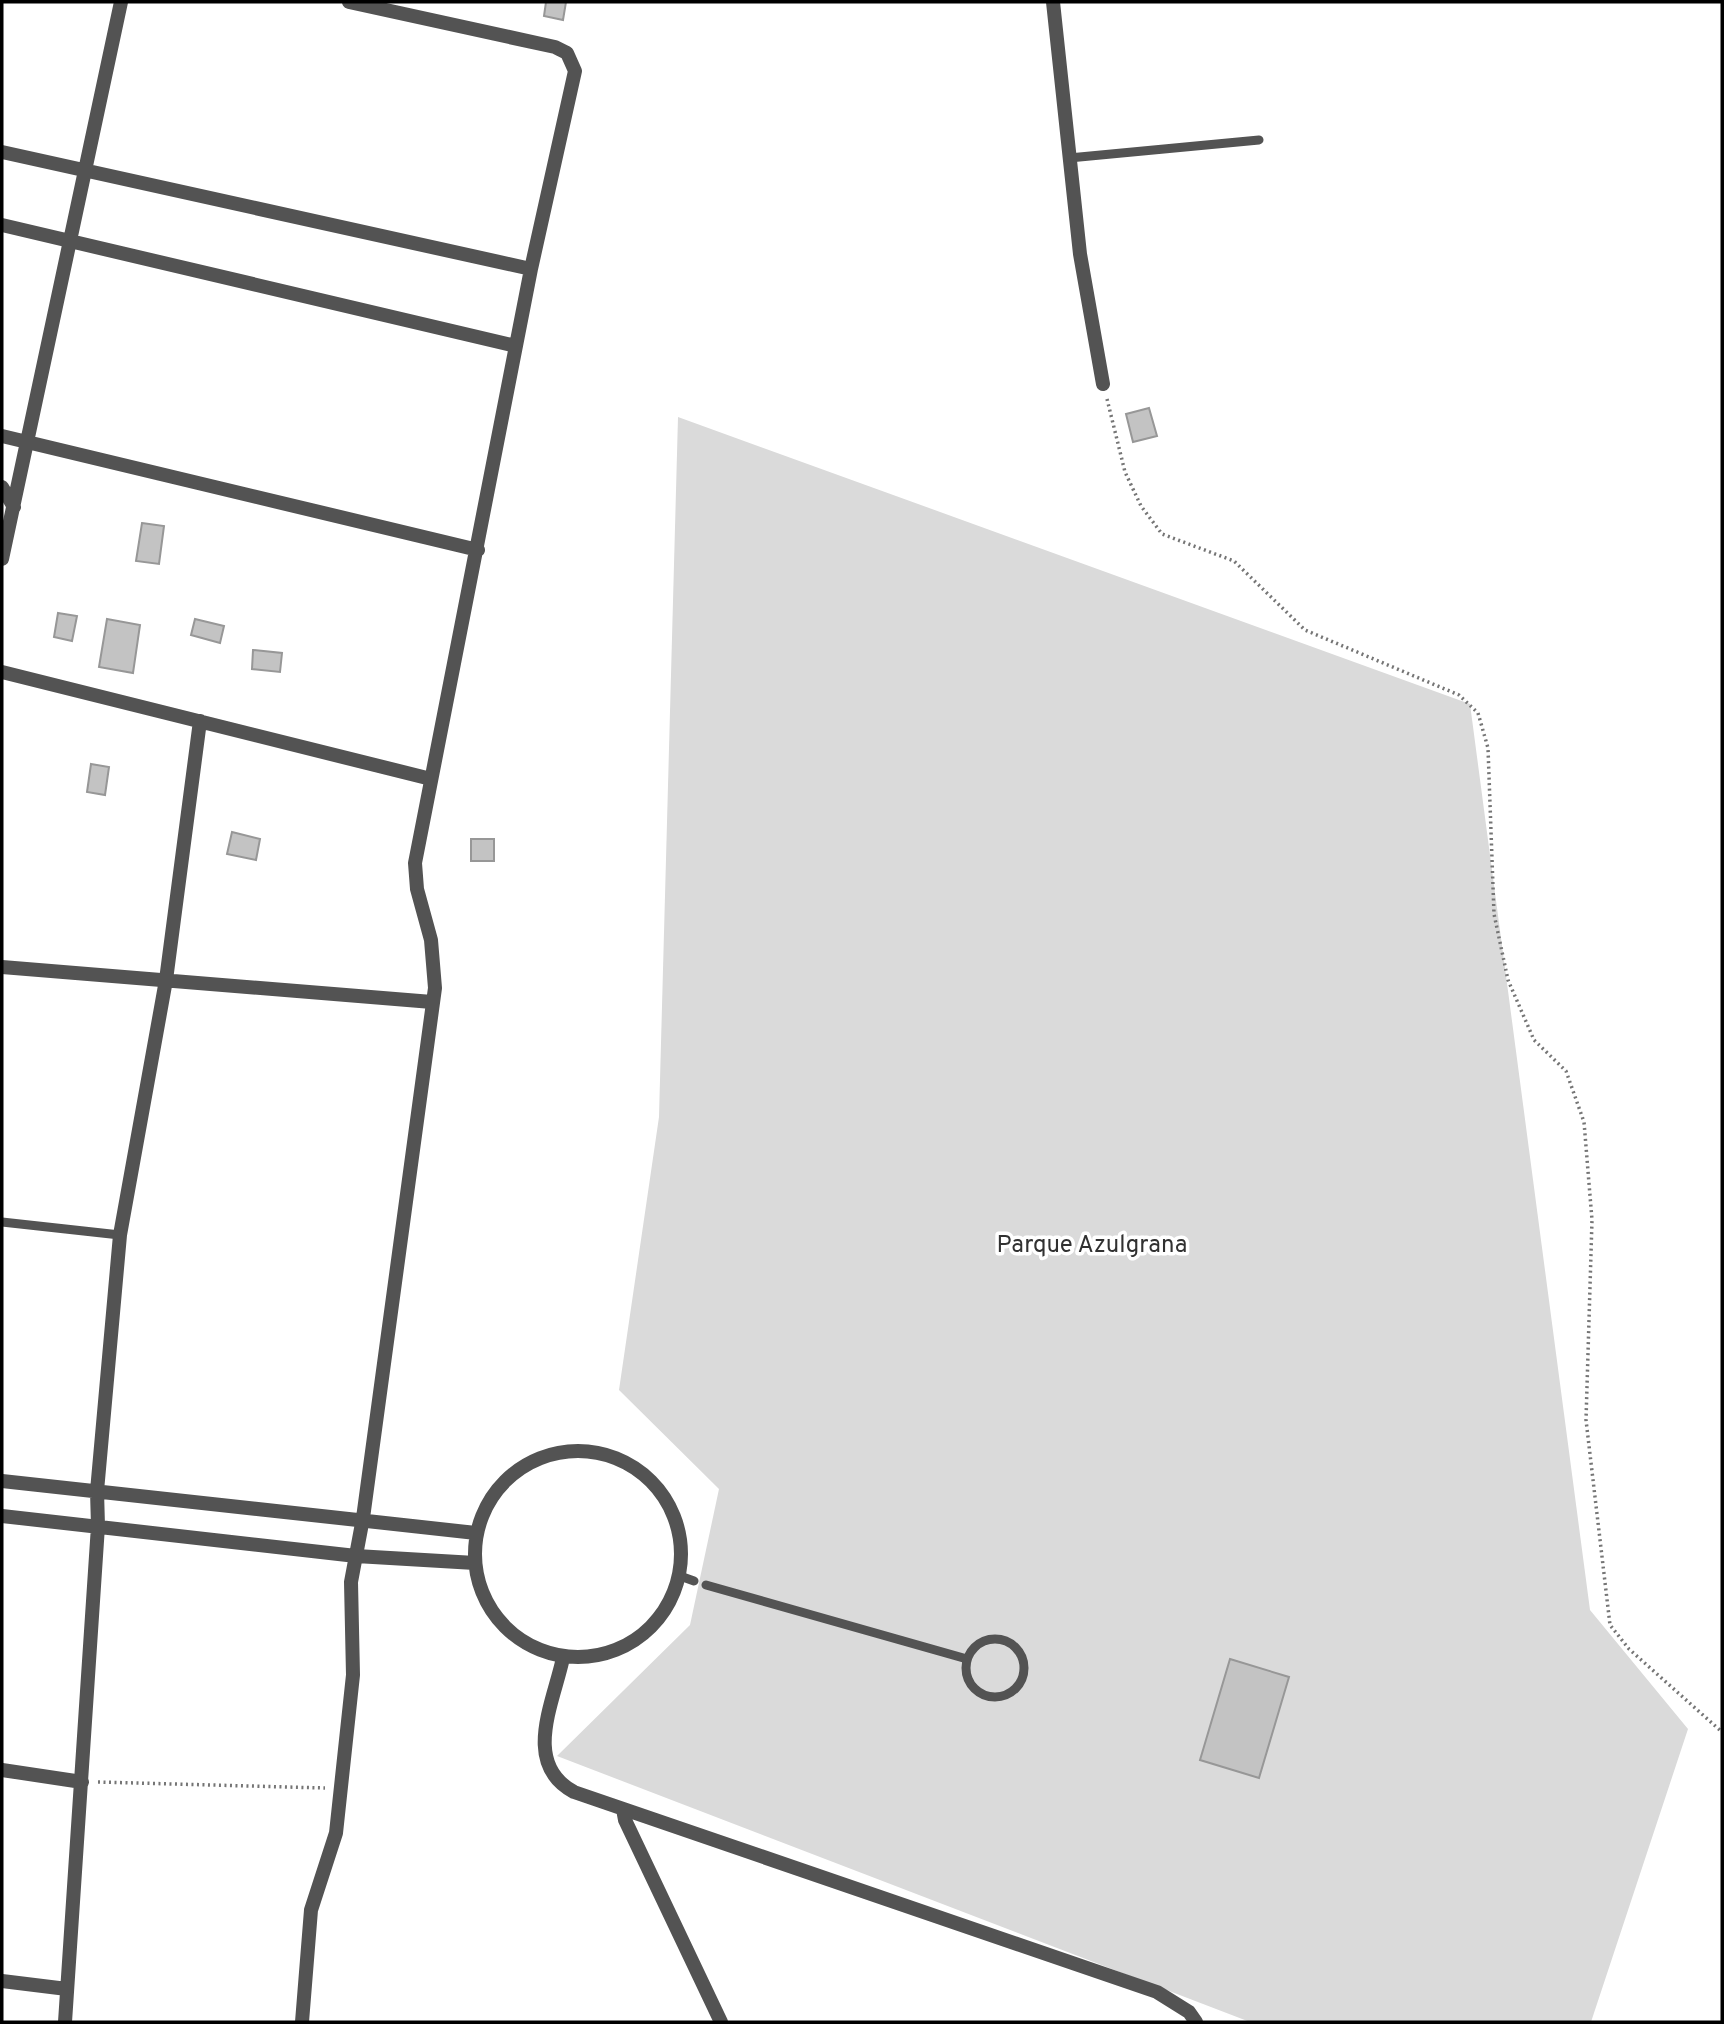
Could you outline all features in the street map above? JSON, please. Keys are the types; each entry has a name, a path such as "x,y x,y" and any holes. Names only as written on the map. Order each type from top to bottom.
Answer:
{"street":[{"path":"2,559 121,2"},
{"path":"302,2022 311,1910 337,1833 353,1675 351,1582 363,1518 435,988 431,940 417,889 415,863 531,269 575,71 573,62 566,53 555,47 349,2"},
{"path":"1053,2 1080,254 1103,384"},
{"path":"2,152 531,269"},
{"path":"2,225 516,346"},
{"path":"2,436 478,550"},
{"path":"2,487 13,507"},
{"path":"2,672 431,779"},
{"path":"65,2022 98,1526 97,1491 120,1235 166,980 200,721"},
{"path":"2,967 432,1002"},
{"path":"567,1450 600,1452 630,1464 656,1484 674,1512 687,1579 657,1623 631,1645 598,1657 563,1658 530,1647 503,1626 483,1597 475,1563 477,1533 488,1502 508,1477 536,1459 567,1450"},
{"path":"2,1481 363,1518 477,1533"},
{"path":"2,1516 356,1556 475,1563"},
{"path":"563,1658 544,1740 545,1763 558,1783 623,1809 1157,1992 1189,2012 1196,2022"},
{"path":"2,1770 82,1782"},
{"path":"623,1809 625,1820 721,2022"},
{"path":"2,1981 67,1989"}],"lane":[{"path":"1069,158 1259,140"},
{"path":"2,1222 120,1235"},
{"path":"706,1584 967,1659"},
{"path":"994,1638 1003,1639 1012,1643 1023,1658 1023,1676 1013,1691 996,1697 987,1696 978,1692 967,1677 967,1659 977,1644 994,1638"}],"path":[{"path":"1103,384 1125,472 1141,506 1161,534 1234,561 1305,630 1459,695 1478,713 1488,748 1494,914 1508,980 1534,1040 1566,1071 1584,1122 1592,1220 1586,1420 1610,1625 1629,1649 1722,1732"},
{"path":"82,1782 341,1788"}],"green space":[{"name":"Parque Azulgrana","path":"678,417 1470,704 1590,1610 1688,1729 1591,2022 1250,2022 557,1756 690,1625 719,1489 619,1390 659,1117"}],"building":[{"path":"546,2 566,2 563,20 544,16"},
{"path":"1149,408 1157,436 1133,442 1126,414"},
{"path":"142,523 164,526 159,564 136,561"},
{"path":"58,613 77,616 72,641 54,637"},
{"path":"107,619 140,625 133,673 99,667"},
{"path":"195,619 224,626 220,643 191,635"},
{"path":"253,650 282,653 280,672 252,669"},
{"path":"91,764 109,767 105,795 87,792"},
{"path":"232,832 260,839 256,860 227,854"},
{"path":"471,839 494,839 494,861 471,861"},
{"path":"1230,1659 1289,1677 1259,1778 1200,1760"}]}
